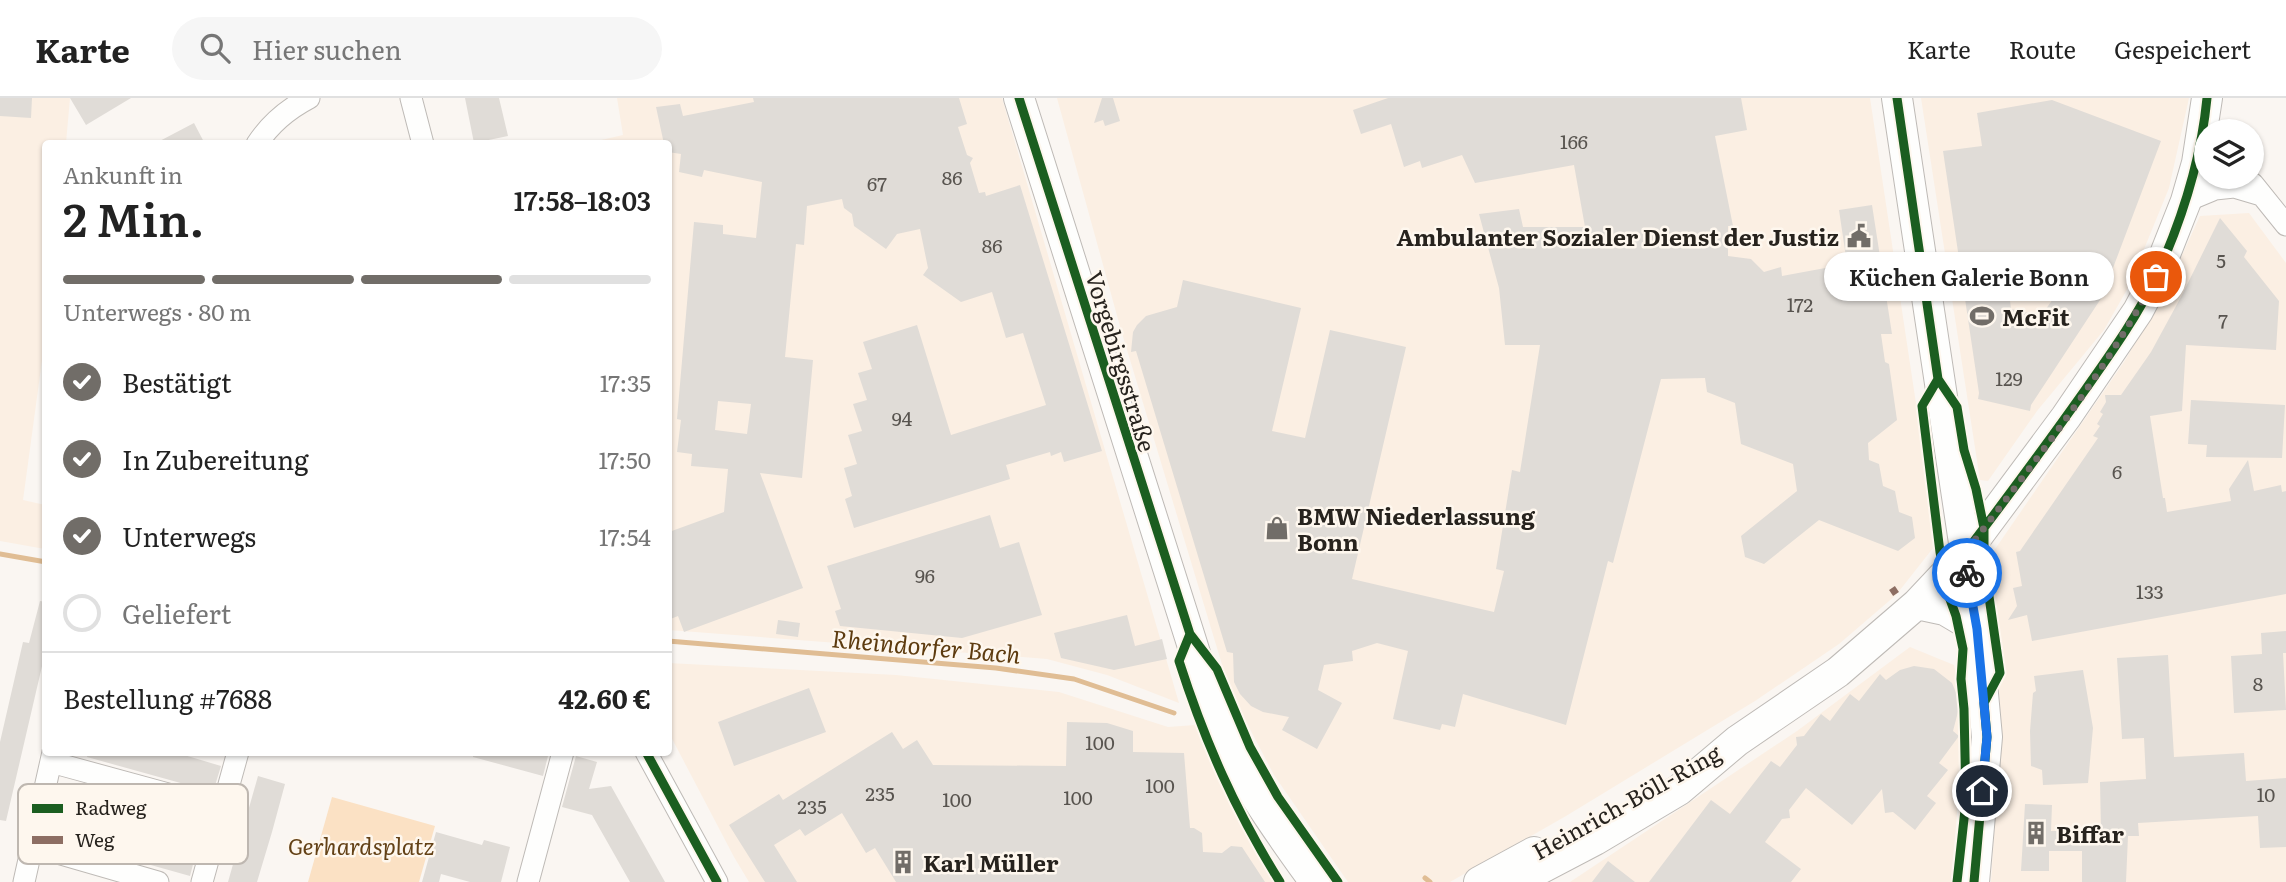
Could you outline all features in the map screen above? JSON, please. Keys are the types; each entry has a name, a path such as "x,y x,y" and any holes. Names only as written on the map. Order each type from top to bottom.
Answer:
{"main road":[{"name":"Vorgebirgsstraße","path":"1019,98 1213,713 1246,781 1266,814 1315,882"},
{"path":"1897,98 1977,629 1987,737 1974,882"},
{"name":"Heinrich-Böll-Ring","path":"1496,879 1595,840 1679,790 1737,741 1838,672 1917,604 1965,553 2116,345 2156,277 2186,201 2208,117"},
{"path":"1917,604 1945,610 1977,629"}],"street":[{"path":"260,140 274,122 292,107 309,98"},
{"path":"411,98 422,140"},
{"path":"2186,201 2215,189 2234,187 2261,195"},
{"path":"2256,189 2286,225"},
{"path":"230,784 238,756"},
{"path":"528,882 562,756"},
{"path":"648,756 713,880"},
{"path":"46,784 52,757 141,784"},
{"path":"24,882 28,864"},
{"path":"96,864 158,882"},
{"path":"202,882 207,864"}],"shaded area":[{"path":"0,98 70,98 66,140 42,140 42,360 23,500 42,504 42,548 0,541"},
{"path":"617,98 1002,98 1179,703 1107,675 1047,659 672,630 672,140 601,140 623,135"},
{"path":"1057,98 1870,98 1937,543 1896,595 1839,644 1755,701 1566,816 1450,882 1348,882 1274,775 1230,691 1121,330"},
{"path":"1921,98 2189,98 2169,188 2129,286 2104,330 2037,411 1988,481 1980,480"},
{"path":"2249,213 2286,263 2286,882 1991,882 2001,727 1991,555 2124,362 2166,290 2200,216"},
{"path":"1910,647 1954,665 1965,723 1951,882 1570,882 1797,731"},
{"path":"672,663 896,675 1059,692 1168,727 1195,725 1233,810 1275,882 749,882 672,739"}],"green space":[{"name":"Gerhardsplatz","path":"332,797 435,826 419,882 308,882"}],"building":[{"path":"0,98 32,98 31,118 0,116"},
{"path":"70,98 131,98 86,125"},
{"path":"465,98 499,98 508,136 473,140"},
{"path":"753,98 959,98 967,124 958,127 967,155 973,158 970,163 979,193 985,192 986,196 1020,185 1102,451 1064,462 1061,452 1051,456 1050,452 1006,465 1010,479 854,528 845,499 852,496 844,468 857,464 848,435 862,431 853,404 867,400 858,373 872,369 863,342 917,325 951,435 1046,405 1023,333 1006,338 992,292 961,302 923,275 928,268 920,229 897,234 886,249 854,226 852,214 844,208 842,199 807,206 804,245 796,244 785,357 813,360 802,478 760,473 803,588 684,632 678,616 672,618 672,531 724,512 728,469 691,466 692,454 677,452 681,420 677,419 694,222 723,225 723,234 756,238 762,182 704,170 702,177 679,172 681,154 672,153 672,140 663,140 656,107 680,104 683,116 754,102","holes":["718,401 751,404 747,434 715,430"]},
{"path":"1102,98 1113,98 1120,121 1105,126 1103,120 1094,123"},
{"path":"1388,98 1741,98 1747,130 1715,136 1733,226 1728,226 1728,256 1751,259 1764,272 1781,267 1782,276 1847,264 1839,210 1872,205 1892,334 1881,334 1885,362 1889,364 1897,420 1868,443 1869,460 1879,464 1883,486 1895,491 1899,512 1912,517 1915,538 1898,551 1819,520 1764,564 1745,557 1741,536 1797,491 1793,464 1741,444 1735,403 1707,392 1705,378 1661,379 1613,563 1608,561 1566,725 1463,694 1455,727 1442,724 1440,730 1393,719 1408,651 1377,643 1352,651 1353,661 1324,665 1318,690 1342,703 1317,749 1282,730 1289,717 1263,712 1251,706 1234,682 1233,653 1227,652 1136,351 1131,352 1133,332 1137,325 1146,316 1177,307 1183,280 1301,308 1272,431 1305,438 1330,330 1406,347 1352,579 1494,612 1504,571 1496,569 1512,470 1520,472 1540,345 1505,345 1499,288 1479,214 1519,209 1523,227 1585,227 1574,165 1475,183 1462,155 1422,168 1420,161 1404,167 1391,124 1361,134 1353,110"},
{"path":"2052,100 2161,141 2102,297 2031,405 2030,411 1978,399 1943,151 1982,146 1977,113","holes":["2031,263 2069,276 2041,316 2011,309 2006,267"]},
{"path":"194,123 203,140 162,140"},
{"path":"2220,218 2247,251 2244,257 2279,301 2276,350 2186,345 2182,411 2150,416 2163,498 2167,512 2231,501 2229,489 2248,460 2254,491 2281,485 2282,492 2286,491 2286,594 2032,641 2027,615 2008,620 2017,606 2013,588 2022,586 2016,552 2020,551 2098,438 2093,436 2100,426 2097,424 2103,414 2100,412 2106,402 2105,395 2121,395 2151,352"},
{"path":"2191,400 2285,405 2282,458 2206,457 2207,445 2188,444"},
{"path":"990,515 1000,548 1019,542 1042,615 962,638 840,626 835,611 841,609 827,566"},
{"path":"42,601 42,666 6,821 0,820 0,742 23,642 29,643"},
{"path":"1127,615 1135,646 1162,639 1167,659 1114,670 1061,658 1054,633"},
{"path":"778,620 800,623 798,637 776,634"},
{"path":"2286,631 2286,653 2283,653 2286,710 2234,713 2231,656 2262,654 2261,633"},
{"path":"2168,655 2174,757 2244,753 2246,781 2286,778 2286,847 2260,848 2258,816 2138,823 2139,836 2128,836 2126,882 2082,882 2082,851 2049,851 2049,871 2021,871 2025,804 2052,805 2051,831 2101,830 2100,782 2146,779 2144,738 2122,739 2117,658"},
{"path":"1914,666 1934,669 1952,683 1959,708 1953,731 1959,736 1939,763 1948,770 1927,796 1936,803 1915,830 1893,812 1885,813 1882,789 1852,825 1806,788 1789,810 1790,818 1782,819 1765,842 1801,869 1791,882 1649,882 1711,800 1730,814 1771,761 1780,767 1797,745 1796,737 1804,736 1821,714 1830,721 1850,694 1859,701 1880,674 1886,680 1900,670"},
{"path":"2083,670 2093,728 2088,783 2043,785 2042,770 2031,766 2030,731 2033,693 2036,691 2034,676"},
{"path":"809,688 826,732 734,766 718,722"},
{"path":"1067,722 1107,723 1133,731 1133,752 1184,753 1190,828 1202,833 1203,852 1222,853 1231,846 1242,847 1265,882 896,882 875,848 866,853 842,813 805,836 800,829 774,845 797,882 765,882 729,825 779,794 783,800 892,732 903,749 917,740 933,765 1066,766"},
{"path":"187,756 221,766 215,784 184,784 87,757"},
{"path":"473,756 548,756 543,776"},
{"path":"576,756 597,762 589,789 611,786 665,882 630,882 592,815 562,807"},
{"path":"258,776 285,784 257,882 228,882 233,864 248,864 248,811"},
{"path":"436,832 482,845 484,840 510,847 501,882 470,882 441,874 439,882 422,882"},
{"path":"1608,861 1635,882 1592,882"},
{"path":"147,864 193,864 190,876"}],"waterway":[{"name":"Rheindorfer Bach","path":"0,554 42,561"},
{"name":"Rheindorfer Bach","path":"672,641 996,668 1074,679 1174,713"},
{"name":"Rheindorfer Bach","path":"1425,878 1430,882"}],"marked path":[{"path":"1892,588 1896,594"}],"cycle path":[{"path":"1019,98 1190,634 1217,669 1250,747 1278,797 1338,882"},
{"path":"1897,98 1938,379 1957,407 1964,450 1984,528 1984,562 2000,673 1984,703 1987,737 1974,882"},
{"path":"1965,553 2095,376 2149,292 2174,234 2189,189 2207,98"},
{"path":"1938,379 1922,406 1940,552 1947,591 1963,649 1961,679 1966,801 1957,882"},
{"path":"1190,634 1179,661 1189,691 1235,802 1280,882"},
{"path":"648,756 717,882"}],"way so far":[{"path":"1967,573 1965,553 2116,345 2156,277"}],"place":[{"name":"Ambulanter Sozialer Dienst der Justiz","path":"1859,236"},
{"name":"Küchen Galerie Bonn","path":"2156,277"},
{"name":"McFit","path":"1982,316"},
{"name":"BMW Niederlassung Bonn","path":"1277,528"},
{"name":"Biffar","path":"2036,833"},
{"name":"Karl Müller","path":"903,862"}],"route":[{"path":"1967,573 1977,629 1987,737 1982,791"}]}
